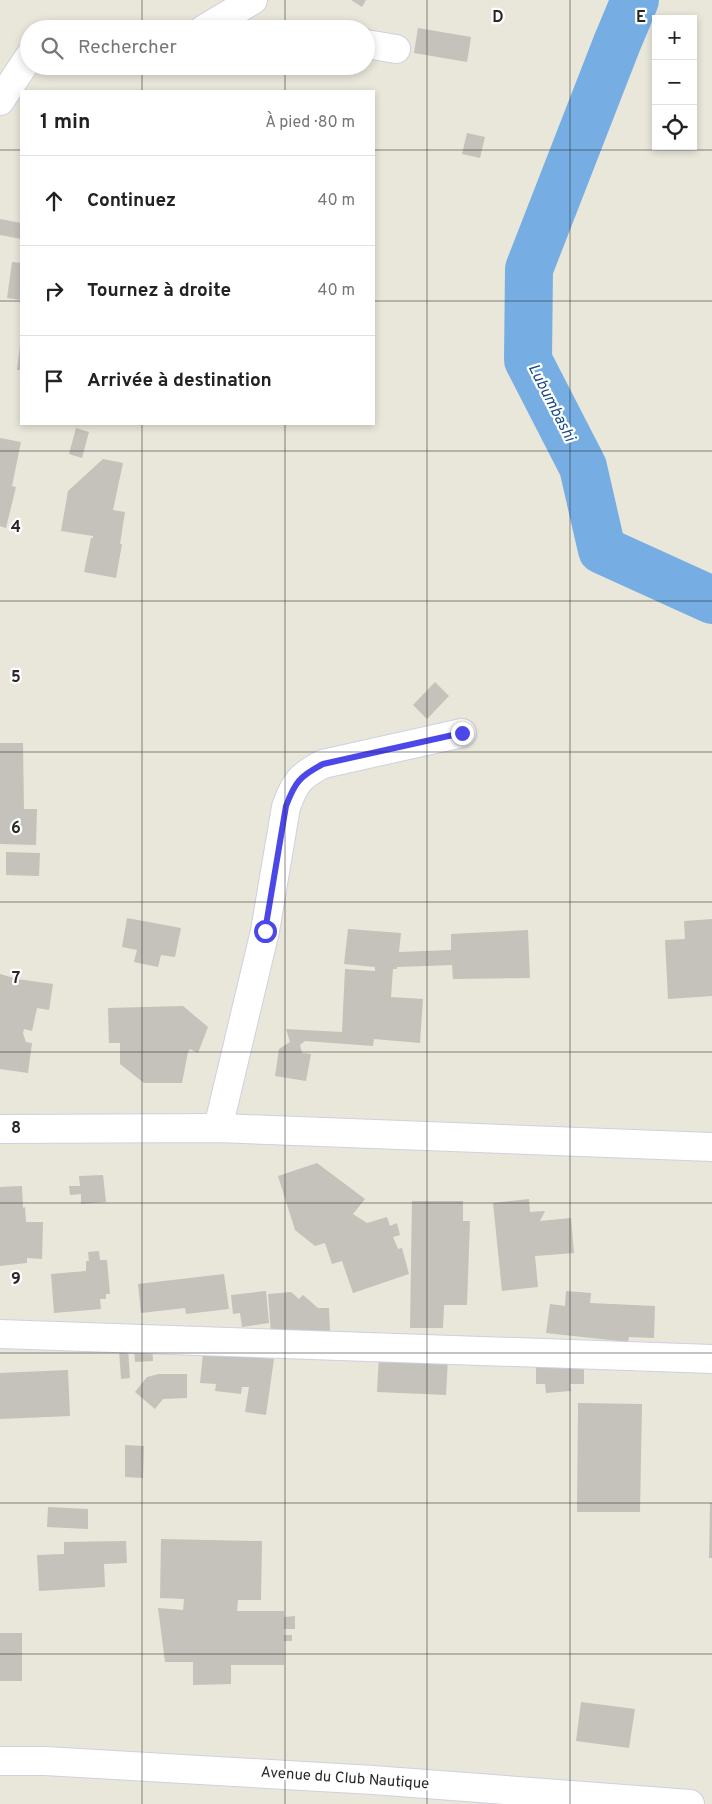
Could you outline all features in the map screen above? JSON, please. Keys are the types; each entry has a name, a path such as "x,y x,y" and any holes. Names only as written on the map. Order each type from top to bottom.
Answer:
{"street":[{"path":"219,20 253,0"},
{"path":"375,46 396,49"},
{"path":"0,101 20,71"},
{"path":"218,1128 265,931 286,806 292,789 305,774 323,764 462,733"},
{"path":"0,1128 218,1128 712,1147"},
{"path":"0,1334 712,1360"},
{"name":"Avenue du Club Nautique","path":"0,1761 45,1761 363,1779 690,1804"}],"building":[{"path":"351,0 366,0 362,7"},
{"path":"418,28 471,37 467,62 414,53"},
{"path":"467,133 485,137 480,158 462,154"},
{"path":"0,219 20,223 20,239 0,235"},
{"path":"12,262 20,263 20,300 7,298"},
{"path":"20,346 20,370 17,370"},
{"path":"76,428 89,432 82,458 69,454"},
{"path":"0,438 21,442 12,486 16,487 6,528 0,526"},
{"path":"103,459 123,463 113,510 125,512 116,578 84,572 93,536 61,531 68,491"},
{"path":"435,682 449,696 427,719 413,705"},
{"path":"0,743 23,743 24,809 37,809 36,845 0,844"},
{"path":"6,852 40,853 39,876 6,875"},
{"path":"127,918 181,928 175,957 161,955 158,967 134,962 137,950 122,947"},
{"path":"712,919 712,996 668,999 665,940 685,939 684,921"},
{"path":"348,929 401,933 399,952 451,950 451,934 528,930 530,978 453,979 452,965 397,967 397,969 393,969 391,997 423,999 420,1043 374,1039 373,1046 305,1041 300,1045 302,1053 311,1054 306,1081 275,1076 279,1049 290,1042 286,1029 342,1032 345,969 375,971 375,967 344,964"},
{"path":"0,974 17,979 53,984 49,1010 37,1008 32,1031 24,1029 23,1033 26,1042 32,1043 28,1073 0,1069"},
{"path":"183,1006 208,1027 198,1053 190,1049 188,1052 182,1083 144,1083 120,1064 120,1043 109,1043 108,1008"},
{"path":"317,1163 365,1199 353,1214 367,1223 387,1217 390,1226 397,1223 400,1235 393,1237 398,1249 402,1248 409,1274 353,1293 342,1261 332,1264 325,1243 315,1246 295,1230 278,1176"},
{"path":"103,1175 106,1202 81,1204 81,1194 70,1195 69,1186 80,1186 79,1176"},
{"path":"22,1186 26,1222 43,1222 42,1259 27,1258 27,1263 0,1266 0,1187"},
{"path":"529,1199 530,1212 545,1211 540,1221 571,1218 574,1253 535,1256 538,1287 502,1291 493,1203"},
{"path":"412,1201 463,1201 463,1221 470,1221 467,1305 444,1305 443,1328 410,1328"},
{"path":"99,1251 100,1260 107,1260 110,1294 106,1294 106,1299 100,1299 101,1309 54,1313 51,1274 86,1271 86,1261 89,1261 88,1252"},
{"path":"224,1274 229,1309 186,1314 185,1308 141,1313 138,1284"},
{"path":"266,1291 269,1323 242,1327 240,1313 233,1314 231,1295"},
{"path":"566,1291 591,1293 590,1303 655,1306 654,1338 629,1337 628,1342 546,1333 550,1304 565,1306"},
{"path":"291,1292 299,1299 303,1295 318,1308 329,1308 330,1332 271,1333 268,1294"},
{"path":"152,1345 153,1361 135,1362 134,1347"},
{"path":"128,1349 130,1378 121,1379 119,1350"},
{"path":"203,1353 274,1359 266,1415 245,1412 249,1387 242,1387 241,1394 215,1391 216,1384 200,1383"},
{"path":"379,1355 448,1358 446,1395 377,1392"},
{"path":"536,1362 584,1362 584,1384 570,1384 571,1391 546,1393 545,1384 536,1384"},
{"path":"68,1370 70,1416 0,1419 0,1373"},
{"path":"159,1374 187,1374 187,1398 163,1399 155,1409 135,1392 147,1377"},
{"path":"578,1403 642,1404 640,1512 577,1512"},
{"path":"125,1445 144,1446 143,1478 125,1477"},
{"path":"710,1503 712,1503 712,1558 709,1558"},
{"path":"48,1507 88,1509 88,1529 47,1527"},
{"path":"161,1539 262,1541 261,1600 238,1600 237,1611 284,1611 284,1617 295,1616 295,1629 284,1629 284,1635 292,1635 292,1641 284,1641 284,1665 231,1665 231,1684 193,1685 193,1662 165,1662 158,1608 183,1610 184,1599 160,1598"},
{"path":"126,1541 127,1563 104,1564 105,1587 39,1591 37,1555 64,1554 64,1542"},
{"path":"0,1633 22,1633 22,1681 0,1681"},
{"path":"581,1702 635,1709 629,1748 576,1741"}],"waterway":[{"name":"Lubumbashi","path":"635,0 529,269 528,360 583,467 602,550 712,600"}],"route":[{"path":"265,931 286,806 292,789 305,774 323,764 462,733"}]}
